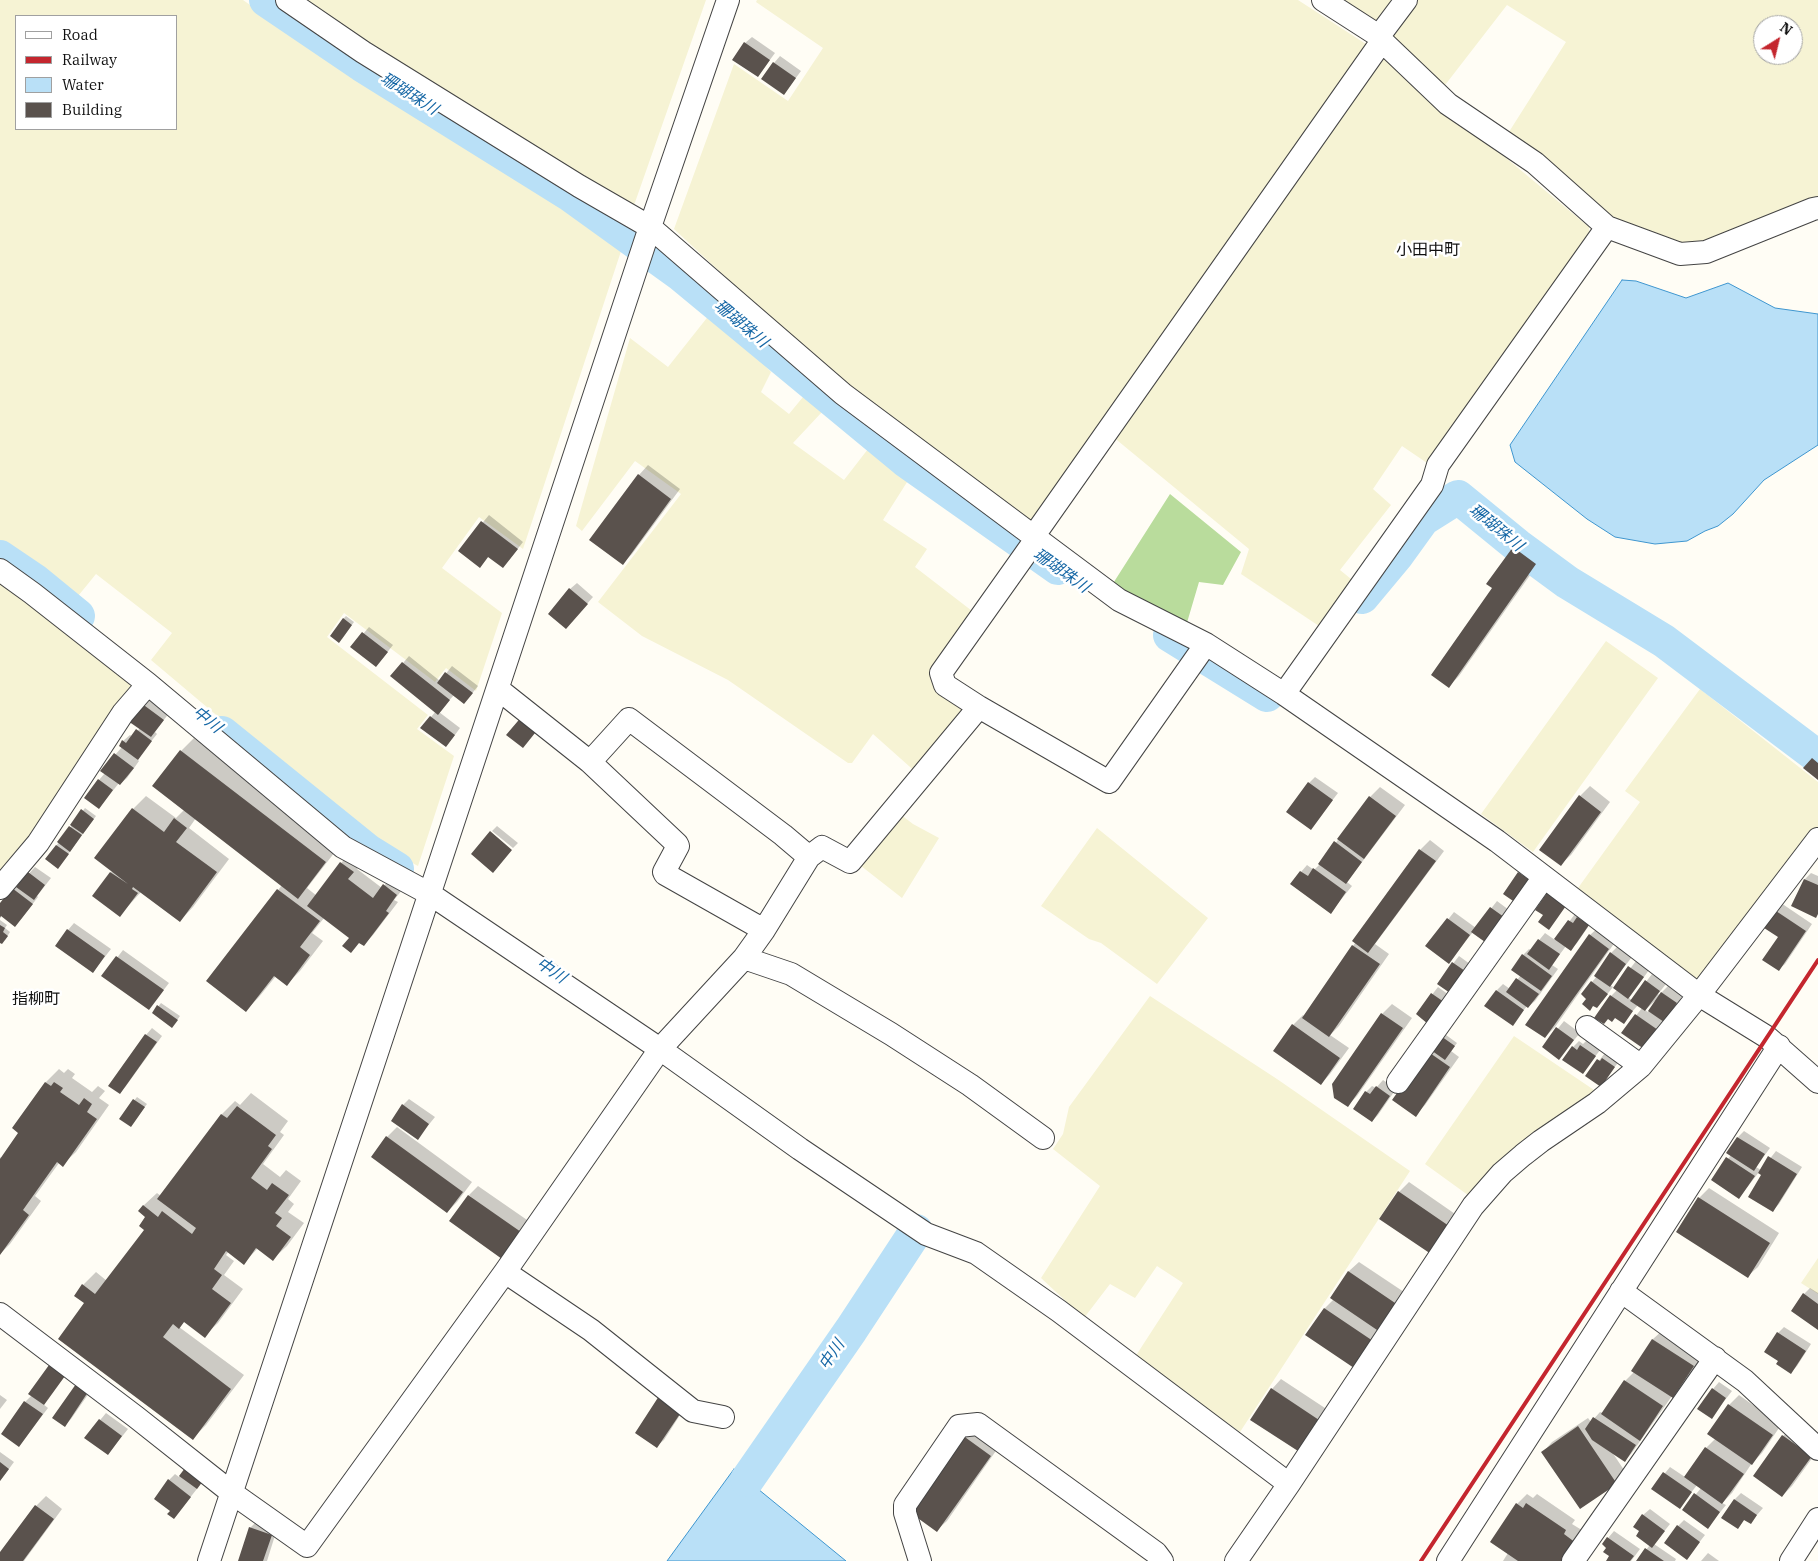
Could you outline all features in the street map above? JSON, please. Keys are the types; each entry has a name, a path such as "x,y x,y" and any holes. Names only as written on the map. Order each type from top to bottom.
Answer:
{"street":[{"path":"287,0 372,57 579,186 650,227 843,394 1118,600 1206,644 1284,694 1498,841 1699,994 1780,1046 1818,1082"},
{"path":"209,1561 650,227 728,0"},
{"path":"1323,0 1381,38 1448,104 1535,163 1606,228 1680,254 1706,252 1818,208"},
{"path":"1206,644 1109,782 978,707 945,685 941,673 1406,0"},
{"path":"1284,694 1432,486 1438,465 1606,228"},
{"path":"0,570 148,684 343,848 430,894 660,1049 800,1149 926,1234 976,1253 1059,1311 1289,1484"},
{"path":"0,888 38,843 123,713 148,684"},
{"path":"498,689 590,762 677,844 678,846 664,872 665,874 764,930"},
{"path":"0,1314 136,1417 232,1493 301,1554 505,1272 660,1049 744,958 764,930 809,857 822,847 850,862 978,707"},
{"path":"590,762 629,719 783,835 809,857"},
{"path":"1236,1561 1473,1206 1502,1173 1523,1155 1608,1094 1641,1066 1818,839"},
{"path":"1398,1082 1544,876"},
{"path":"744,958 791,974 892,1034 970,1085 1043,1138"},
{"path":"1587,1027 1641,1066"},
{"path":"1448,1561 1780,1046"},
{"path":"505,1272 592,1330 693,1411 723,1417"},
{"path":"1621,1291 1745,1381 1818,1448"},
{"path":"1573,1561 1720,1362"},
{"path":"920,1561 905,1513 905,1505 959,1426 978,1424 1156,1553 1162,1561"},
{"path":"1791,1561 1818,1519"}],"shaded area":[{"path":"0,0 243,0 345,71 626,236 523,549 479,517 442,568 502,613 476,691 446,668 435,682 344,613 327,637 428,715 417,729 454,756 418,866 354,831 151,660 172,633 96,574 74,601 0,546"},
{"path":"294,0 706,0 632,211"},
{"path":"757,0 1298,0 1372,48 1031,530 847,390 674,229 734,64 788,101 823,48 756,2"},
{"path":"1335,0 1400,0 1384,21 1371,24"},
{"path":"1414,0 1818,0 1818,201 1704,245 1681,246 1610,221 1507,135 1566,42 1507,5 1442,89 1388,36"},
{"path":"1381,54 1589,227 1589,239 1430,465 1402,446 1373,489 1391,505 1340,570 1356,583 1322,628 1241,574 1249,549 1112,436"},
{"path":"710,314 731,329 771,372 761,392 789,414 803,397 822,412 793,443 844,480 868,449 909,479 883,520 927,549 915,567 976,614 934,679 967,713 919,775 873,734 852,763 848,763 728,680 642,636 598,602 681,494 635,461 582,531 576,526 630,338 668,367"},
{"path":"0,577 138,683 60,798 0,874"},
{"path":"1606,641 1658,678 1533,852 1481,814"},
{"path":"1700,689 1818,782 1818,831 1700,983 1578,888 1640,802 1625,791"},
{"path":"896,811 913,824 939,838 902,898 856,862"},
{"path":"1097,828 1208,918 1157,984 1101,943 1089,939 1041,906"},
{"path":"1150,996 1277,1079 1410,1171 1240,1432 1135,1357 1183,1283 1157,1266 1135,1298 1110,1284 1084,1318 1041,1278 1100,1186 1053,1149 1063,1134 1069,1107"},
{"path":"1514,1036 1600,1094 1472,1198 1425,1164"},
{"path":"1818,1258 1818,1294 1801,1283"}],"green space":[{"path":"1170,494 1241,552 1223,585 1199,582 1186,626 1112,585"}],"water":[{"path":"1622,280 1636,281 1686,298 1728,283 1775,308 1818,314 1818,445 1764,480 1733,514 1718,526 1687,541 1655,544 1615,537 1587,519 1515,462 1510,445"},
{"path":"734,1469 747,1480 846,1561 667,1561"}],"building":[{"path":"744,42 770,60 758,77 732,60"},
{"path":"773,62 796,78 784,95 761,79"},
{"path":"638,474 671,499 623,565 589,540"},
{"path":"481,521 518,549 503,568 488,557 480,568 458,551"},
{"path":"1513,547 1536,564 1449,688 1431,675 1492,588 1486,584"},
{"path":"569,588 588,604 566,629 548,614"},
{"path":"343,618 352,625 339,643 330,636"},
{"path":"362,632 388,652 376,667 350,647"},
{"path":"402,662 450,700 438,715 390,676"},
{"path":"445,672 473,693 464,704 437,683"},
{"path":"141,703 164,720 151,737 128,721"},
{"path":"523,715 539,728 523,748 506,735"},
{"path":"430,716 455,735 446,747 420,728"},
{"path":"136,729 152,741 138,760 119,746 122,740 126,743"},
{"path":"180,750 326,862 298,899 152,786"},
{"path":"114,753 134,768 120,785 100,771"},
{"path":"1812,758 1818,763 1818,780 1803,768"},
{"path":"98,779 113,790 99,809 84,798"},
{"path":"1308,782 1333,800 1311,830 1286,812"},
{"path":"1579,795 1601,812 1561,866 1539,850"},
{"path":"1369,796 1396,816 1364,859 1337,839"},
{"path":"132,808 164,832 174,818 187,828 176,842 217,872 180,922 133,887 132,889 138,893 120,917 92,896 110,872 128,884 94,858"},
{"path":"81,809 94,819 83,834 70,825"},
{"path":"69,826 82,835 70,852 57,842"},
{"path":"490,831 512,850 493,873 471,854"},
{"path":"1334,841 1362,862 1346,884 1318,864"},
{"path":"56,845 69,854 58,869 45,859"},
{"path":"1419,849 1436,861 1368,953 1352,941"},
{"path":"340,862 354,872 348,879 373,898 383,884 397,895 386,911 389,913 364,946 359,943 351,953 342,946 349,938 307,906"},
{"path":"1313,868 1346,892 1331,914 1290,884 1300,871 1308,876"},
{"path":"28,872 45,885 34,900 16,887"},
{"path":"1518,872 1531,881 1516,903 1503,894"},
{"path":"1804,879 1818,885 1818,914 1816,918 1791,906"},
{"path":"12,888 33,904 15,927 1,916 0,918 0,903"},
{"path":"277,889 320,921 300,947 310,955 287,986 274,976 246,1012 206,981"},
{"path":"1549,890 1568,903 1549,930 1538,922 1543,915 1535,910"},
{"path":"1490,907 1504,917 1485,942 1471,932"},
{"path":"1773,909 1806,931 1779,971 1762,960 1778,937 1761,926"},
{"path":"1577,917 1589,925 1571,951 1554,939 1568,920 1573,923"},
{"path":"1447,918 1470,935 1449,964 1425,946"},
{"path":"0,925 5,928 3,932 8,936 2,944 0,943"},
{"path":"67,929 105,956 93,973 55,946"},
{"path":"1589,934 1609,949 1545,1038 1525,1025"},
{"path":"1538,939 1560,954 1549,970 1527,954"},
{"path":"1352,945 1380,964 1329,1037 1302,1018"},
{"path":"1610,952 1626,964 1610,987 1594,976"},
{"path":"1522,954 1552,976 1541,991 1511,970"},
{"path":"116,956 164,990 149,1010 101,976"},
{"path":"1452,962 1465,971 1450,993 1437,984"},
{"path":"1628,966 1644,977 1628,999 1613,988"},
{"path":"1516,978 1539,994 1528,1008 1506,992"},
{"path":"1645,980 1660,991 1645,1011 1630,1001"},
{"path":"1591,981 1608,994 1597,1008 1593,1006 1590,1011 1582,1004 1586,999 1581,994"},
{"path":"1496,990 1524,1010 1513,1026 1484,1006"},
{"path":"1661,992 1677,1003 1664,1022 1648,1011"},
{"path":"1431,993 1444,1002 1428,1024 1416,1014"},
{"path":"1610,995 1633,1011 1624,1024 1615,1018 1612,1022 1608,1019 1604,1024 1594,1018"},
{"path":"157,1005 178,1020 172,1028 152,1013"},
{"path":"1381,1013 1403,1028 1348,1107 1334,1098 1332,1084"},
{"path":"1635,1014 1658,1030 1644,1049 1621,1033"},
{"path":"1292,1024 1340,1058 1321,1085 1273,1051"},
{"path":"1556,1027 1574,1040 1559,1060 1542,1047"},
{"path":"145,1034 157,1042 120,1094 108,1086"},
{"path":"1438,1034 1455,1046 1445,1060 1428,1048"},
{"path":"1580,1045 1596,1056 1583,1074 1562,1060 1572,1046 1577,1050"},
{"path":"1427,1051 1450,1067 1416,1117 1392,1100"},
{"path":"1602,1058 1615,1067 1601,1087 1585,1076 1597,1059 1600,1061"},
{"path":"45,1082 51,1086 54,1082 63,1088 60,1092 79,1105 84,1098 92,1104 87,1112 97,1119 63,1167 57,1162 23,1210 29,1215 0,1255 0,1159 18,1133 12,1128"},
{"path":"1376,1086 1390,1096 1372,1122 1353,1109 1365,1091 1370,1094"},
{"path":"133,1099 145,1107 131,1127 119,1119"},
{"path":"402,1104 429,1124 418,1140 391,1121"},
{"path":"237,1106 276,1135 268,1146 272,1149 251,1178 267,1190 272,1183 289,1195 275,1213 282,1218 276,1226 291,1237 273,1261 256,1248 244,1265 226,1251 214,1269 222,1275 212,1289 231,1303 205,1338 184,1322 179,1329 173,1324 163,1337 231,1389 193,1440 58,1339 84,1303 74,1296 82,1284 95,1294 144,1230 139,1226 145,1217 138,1211 143,1205 158,1217 162,1211 192,1234 196,1228 157,1199 221,1114 227,1118"},
{"path":"386,1136 463,1192 447,1213 371,1157"},
{"path":"1737,1137 1765,1154 1754,1171 1726,1153"},
{"path":"1768,1156 1797,1174 1773,1212 1748,1197 1761,1175 1758,1173"},
{"path":"1726,1157 1755,1176 1739,1199 1711,1180"},
{"path":"1398,1191 1449,1226 1431,1254 1379,1219"},
{"path":"468,1195 521,1232 502,1259 449,1221"},
{"path":"1698,1197 1770,1243 1748,1278 1676,1232"},
{"path":"1348,1271 1398,1305 1380,1332 1330,1298"},
{"path":"1803,1293 1818,1304 1818,1330 1791,1311"},
{"path":"1324,1308 1373,1341 1354,1368 1305,1335"},
{"path":"1777,1332 1806,1351 1791,1374 1776,1364 1778,1361 1764,1352"},
{"path":"1652,1339 1694,1366 1673,1398 1631,1371"},
{"path":"49,1365 65,1376 44,1405 28,1394"},
{"path":"1624,1380 1663,1406 1640,1441 1601,1414"},
{"path":"76,1384 88,1392 65,1427 52,1418"},
{"path":"1271,1388 1319,1420 1298,1451 1250,1420"},
{"path":"1712,1388 1726,1398 1712,1419 1697,1409"},
{"path":"659,1396 682,1411 657,1448 635,1433"},
{"path":"24,1401 43,1414 19,1447 1,1434"},
{"path":"1728,1404 1773,1435 1752,1465 1707,1434"},
{"path":"1593,1417 1636,1445 1625,1462 1592,1440 1585,1429"},
{"path":"99,1419 122,1436 108,1455 84,1438"},
{"path":"1578,1426 1617,1484 1580,1509 1541,1452"},
{"path":"962,1435 991,1456 937,1532 908,1511"},
{"path":"1782,1435 1812,1456 1782,1497 1753,1476"},
{"path":"1705,1447 1744,1474 1722,1504 1684,1477"},
{"path":"0,1462 9,1469 0,1481"},
{"path":"185,1468 203,1481 197,1489 179,1476"},
{"path":"1663,1472 1692,1492 1680,1509 1651,1489"},
{"path":"168,1479 191,1497 174,1519 167,1514 170,1511 154,1499"},
{"path":"1694,1493 1720,1512 1708,1529 1682,1510"},
{"path":"1734,1499 1757,1515 1751,1524 1744,1520 1738,1529 1721,1518"},
{"path":"1516,1503 1523,1508 1526,1503 1566,1530 1564,1534 1576,1543 1564,1561 1518,1561 1490,1542"},
{"path":"35,1505 54,1519 23,1561 0,1561 0,1552"},
{"path":"1642,1514 1665,1531 1652,1548 1636,1536 1639,1531 1633,1527"},
{"path":"1677,1525 1700,1542 1687,1560 1664,1543"},
{"path":"249,1527 272,1535 263,1561 238,1561"},
{"path":"1607,1537 1634,1556 1630,1561 1606,1561 1609,1556 1603,1552 1606,1548 1602,1544"},
{"path":"1645,1548 1664,1561 1636,1561"}],"waterway":[{"name":"珊瑚珠川","path":"266,0 362,65 569,194 680,274 905,460 1058,568"},
{"name":"珊瑚珠川","path":"1362,597 1397,555 1423,519 1458,497 1518,546 1567,582 1664,641 1818,757"},
{"name":"中川","path":"0,557 34,580 78,616"},
{"name":"珊瑚珠川","path":"1170,635 1267,695"},
{"name":"中川","path":"222,733 368,851 397,869"},
{"name":"中川","path":"747,1480 851,1330 916,1231"}],"railway":[{"path":"1421,1561 1818,960"}],"district":[{"name":"小田中町","path":"1428,250"},
{"name":"指柳町","path":"36,999"}]}
